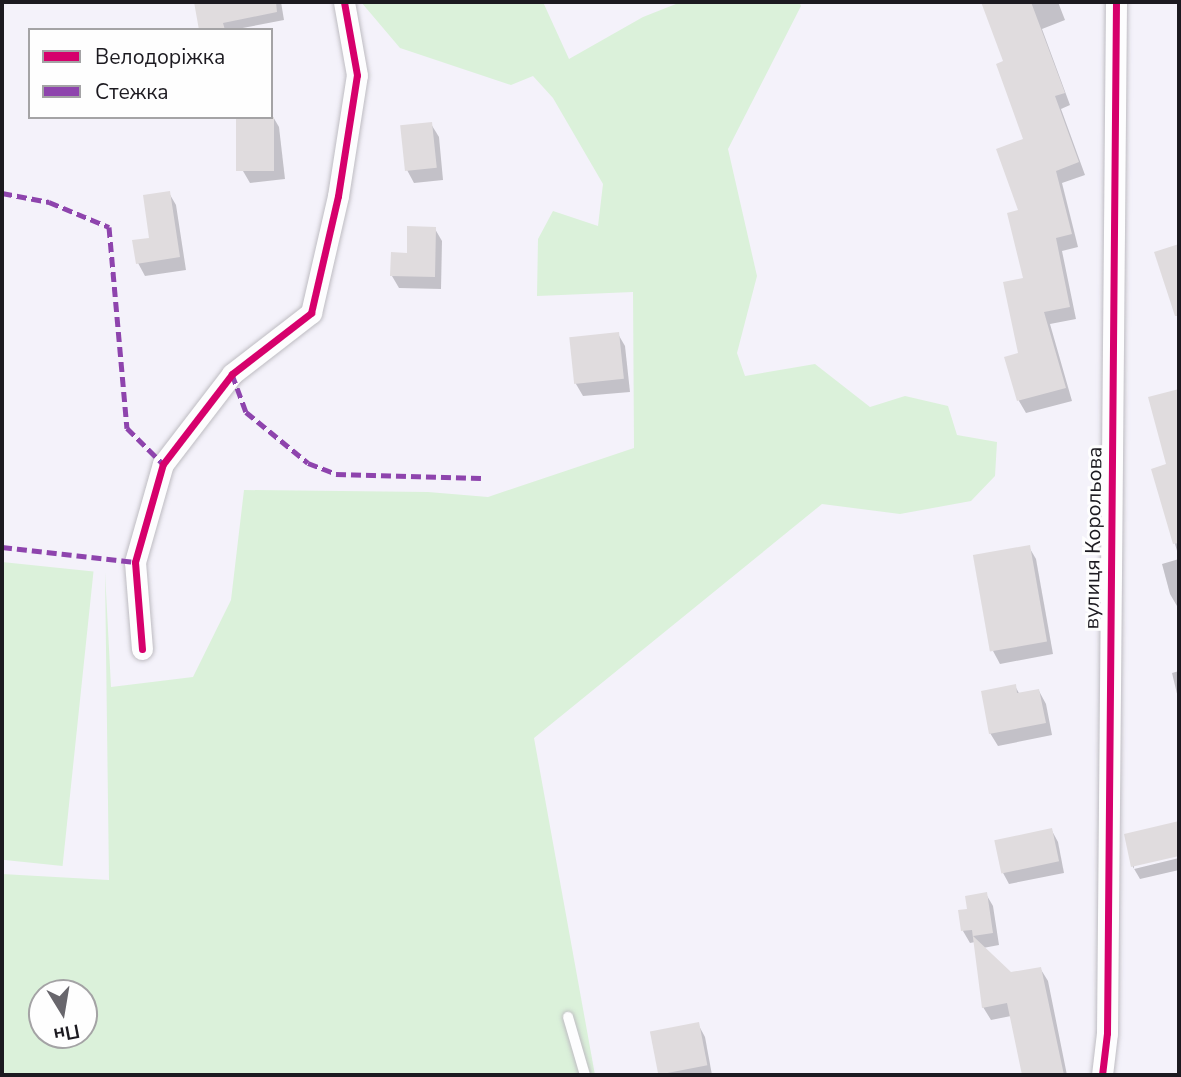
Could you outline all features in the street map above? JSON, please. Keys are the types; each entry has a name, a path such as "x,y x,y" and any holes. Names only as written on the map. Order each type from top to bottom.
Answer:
{"street":[{"path":"142,649 135,562 163,464 232,374 311,313 338,196 357,75 344,2"},
{"name":"вулиця Корольова","path":"1102,1075 1107,1032 1116,2"}],"lane":[{"path":"568,1017 585,1075"}],"green space":[{"path":"361,2 543,2 569,59 643,17 681,2 799,2 801,6 728,149 757,276 737,353 745,376 815,364 870,407 905,396 948,406 957,435 997,442 995,476 971,501 900,514 822,504 534,738 595,1075 2,1075 2,874 109,880 105,572 111,687 193,677 231,600 244,490 428,492 488,497 634,448 633,292 537,296 538,239 553,211 598,226 603,184 553,98 533,76 511,85 400,48"},
{"path":"2,562 93,572 63,866 2,860"}],"building":[{"path":"194,2 276,2 277,12 223,23 224,28 199,28"},
{"path":"981,2 1031,2 1065,93 1055,96 1079,162 1056,171 1072,234 1056,238 1070,307 1044,312 1066,388 1017,401 1004,357 1018,353 1003,282 1023,278 1007,213 1018,210 996,149 1023,139 996,64 1003,61"},
{"path":"274,117 274,171 236,171 236,119"},
{"path":"432,122 437,168 405,171 400,125"},
{"path":"170,191 180,257 136,264 132,240 149,238 143,195"},
{"path":"407,226 436,227 435,277 390,276 391,252 407,253"},
{"path":"1179,244 1179,316 1175,316 1154,252"},
{"path":"619,332 624,379 574,384 569,337"},
{"path":"1179,389 1179,543 1173,544 1151,469 1166,464 1148,397"},
{"path":"1030,545 1047,642 990,652 973,555"},
{"path":"1016,684 1017,693 1039,689 1046,723 989,734 981,691"},
{"path":"1179,821 1179,856 1131,867 1124,834"},
{"path":"1052,828 1059,861 1001,874 994,840"},
{"path":"987,892 993,933 973,936 1011,972 1041,967 1064,1075 1022,1075 1007,1003 982,1008 972,930 961,931 958,910 967,909 965,896"},
{"path":"699,1022 707,1065 658,1075 650,1032"}],"marked path":[{"path":"2,193 49,202 109,227 127,428 163,464"},
{"path":"232,374 246,412 308,463 336,474 481,478"},
{"path":"2,547 135,562"}],"cycle path":[{"path":"142,649 135,562 163,464 232,374 311,313 338,196 357,75 344,2"},
{"path":"1102,1075 1107,1033 1116,2"}]}
